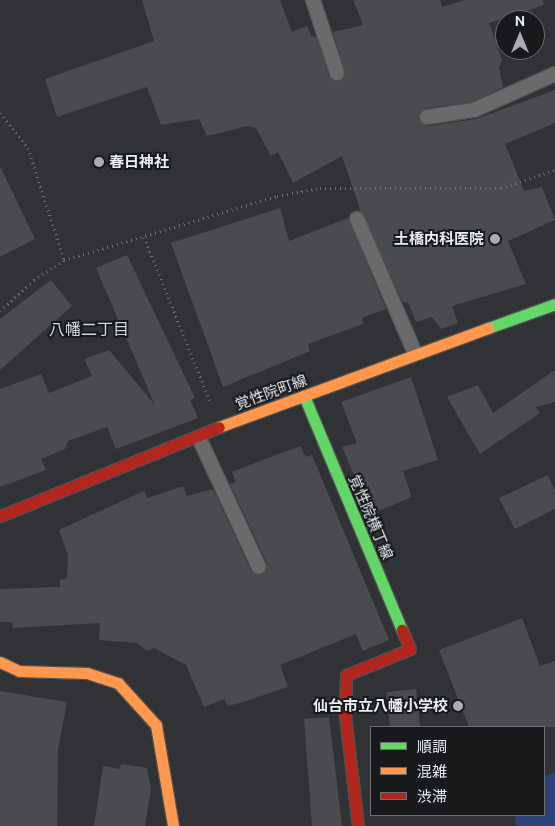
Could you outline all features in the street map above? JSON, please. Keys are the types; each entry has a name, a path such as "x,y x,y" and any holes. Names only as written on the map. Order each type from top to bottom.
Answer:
{"street":[{"name":"覚性院町線","path":"0,516 199,438 222,426 414,353 555,304"},
{"name":"覚性院横丁線","path":"304,396 410,649 346,676 345,716 358,826"},
{"path":"0,662 19,670 54,675 88,673 118,683 156,726 173,826"}],"lane":[{"path":"313,0 337,73"},
{"path":"427,117 474,110 555,74"},
{"path":"357,219 414,353"},
{"path":"199,438 259,567"}],"path":[{"path":"0,113 28,148 64,260"},
{"path":"0,311 34,280 64,260 277,196 320,188 501,188 555,170"},
{"path":"144,237 187,351 222,426"}],"shaded area":[{"path":"555,772 555,826 516,826 515,816 545,816 545,776"}],"building":[{"path":"142,0 280,0 292,32 307,26 312,37 316,36 329,76 336,82 344,78 345,71 333,32 363,25 353,0 440,0 442,7 465,0 543,0 544,5 529,10 495,10 495,21 489,23 495,40 495,60 502,60 499,67 503,87 472,102 425,108 418,118 428,126 476,119 555,90 555,123 505,144 524,191 542,187 555,220 508,241 526,284 452,306 458,323 441,329 432,317 416,322 408,302 403,303 361,212 342,156 293,183 278,152 271,156 256,128 248,126 207,136 199,119 161,125 147,87 57,117 45,79 154,41"},
{"path":"0,166 35,239 0,257"},
{"path":"280,208 289,241 348,218 386,309 362,318 363,324 308,344 310,351 223,387 171,243"},
{"path":"127,255 195,398 190,400 198,418 116,449 107,427 68,441 65,449 41,459 46,470 0,487 0,389 41,374 49,393 92,376 84,359 109,350 155,405 96,268"},
{"path":"51,280 72,306 0,370 0,319"},
{"path":"555,370 555,402 536,407 540,413 480,454 447,397 478,385 493,413"},
{"path":"411,377 438,460 403,471 412,497 371,514 342,447 357,443 341,402"},
{"path":"300,446 306,457 312,455 389,640 363,651 356,634 280,665 288,687 228,706 224,699 204,707 186,665 154,648 147,651 137,643 99,640 100,623 13,628 12,622 0,622 0,589 60,587 60,580 67,578 68,555 59,530 144,491 148,498 183,486 187,496 213,489 251,571 263,575 267,563 230,484 236,482 232,472"},
{"path":"548,475 555,491 555,509 515,529 499,498"},
{"path":"522,618 540,666 555,661 555,727 469,726 439,650"},
{"path":"416,689 420,726 390,726 386,692"},
{"path":"0,691 67,702 58,750 57,826 0,826"},
{"path":"329,717 342,826 312,826 304,719"},
{"path":"121,764 147,768 151,788 145,826 94,826 103,766 119,769"}],"traffic: fast":[{"path":"488,328 555,304"},
{"path":"304,396 402,630"}],"traffic: slow":[{"path":"219,427 488,328"},
{"path":"0,662 19,671 87,673 118,683 156,725 173,826"}],"traffic: jam":[{"path":"0,516 219,427"},
{"path":"358,826 345,716 346,675 410,649 402,630"}],"place":[{"name":"春日神社","path":"99,162"},
{"name":"土橋内科医院","path":"495,239"},
{"name":"仙台市立八幡小学校","path":"458,706"}],"district":[{"name":"八幡二丁目","path":"89,329"}]}
